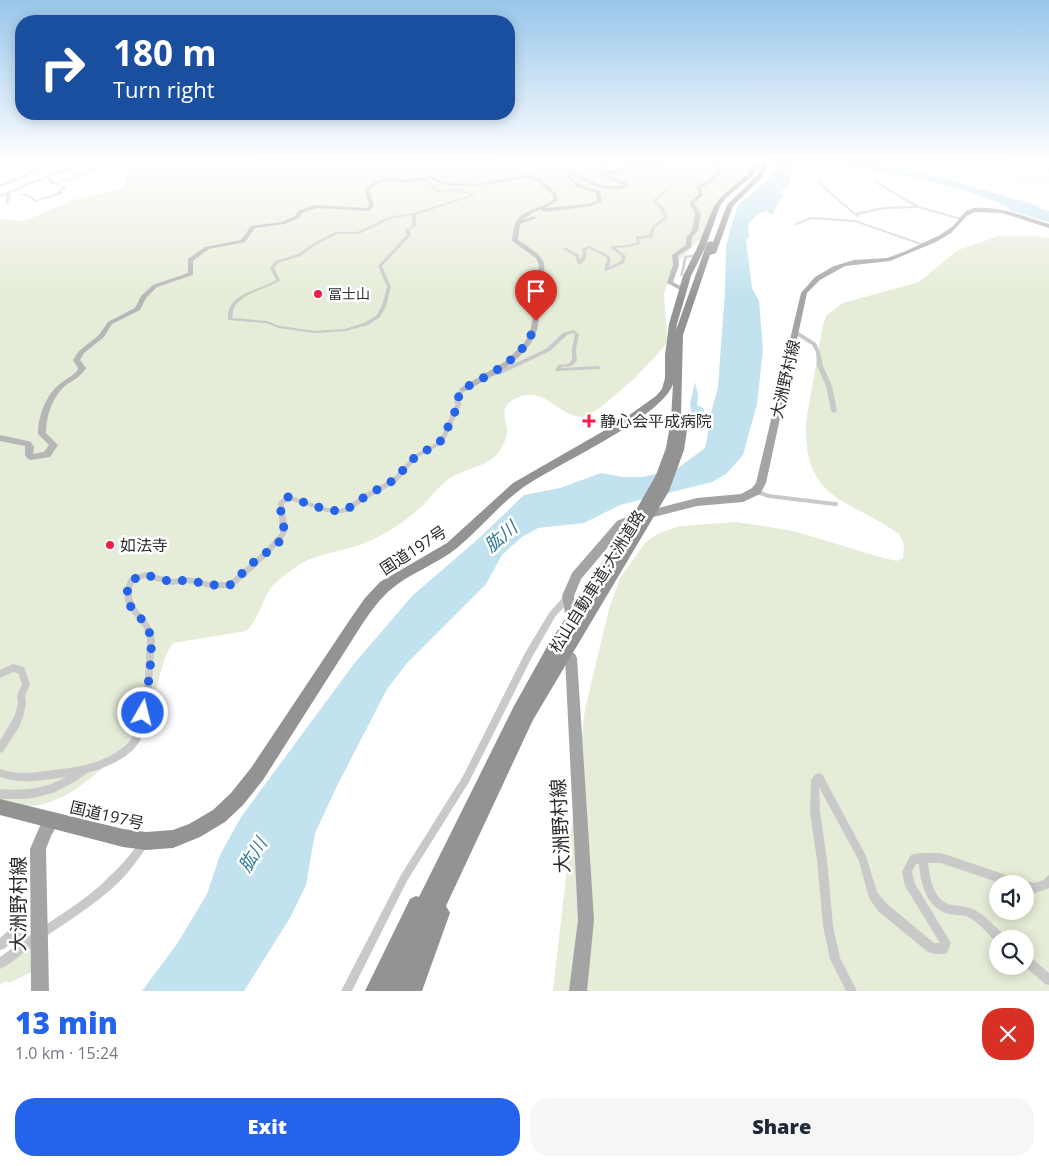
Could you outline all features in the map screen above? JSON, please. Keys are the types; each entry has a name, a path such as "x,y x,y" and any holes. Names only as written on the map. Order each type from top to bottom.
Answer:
{"highway":[{"name":"国道197号","path":"0,807 123,838 146,841 173,839 194,832 219,816 237,799 257,774 370,602 385,586 451,546 517,486 596,442 659,398 666,390 670,378 670,339 687,276 716,208"},
{"name":"松山自動車道;大洲道路","path":"386,991 403,950 528,715 633,533 663,492 682,435 678,350 682,320 723,208"},
{"name":"松山自動車道;大洲道路","path":"681,408 684,350 688,322 728,208"},
{"name":"松山自動車道;大洲道路","path":"400,991 466,831"},
{"path":"375,991 428,882 466,831"},
{"path":"412,991 466,831"}],"main road":[{"name":"大洲野村線","path":"756,491 761,483 804,293 810,285 841,265 888,260 948,232 970,211 990,210 1049,226"},
{"path":"569,609 568,596 576,576 621,524 631,519 697,502 743,498 756,491"},
{"name":"大洲野村線","path":"571,658 586,920 578,991"},
{"name":"大洲野村線","path":"40,991 38,849 45,831 53,820"}],"street":[{"path":"0,438 28,444 30,447 28,455 32,457 47,454 54,445 42,434 42,417 60,387 80,373 82,368 77,357 102,336 110,323 140,307 143,297 155,286 191,274 190,260 202,250 243,241 253,227 289,222 298,217 300,212 307,208"},
{"path":"334,208 368,210 370,208"},
{"path":"414,214 414,226 407,230 409,235 380,266 389,287 381,313 375,320 345,330 315,332 279,327 267,322 230,319 232,310 246,292 278,280 272,268 277,262 299,255 336,233 358,233 388,218 414,214 432,208"},
{"path":"0,794 25,796 40,794 69,782 84,770 116,756 136,738 140,729 147,696 150,635 132,610 128,599 128,588 131,580 146,575 172,582 187,580 211,585 230,585 255,560 280,542 284,532 281,503 288,497 327,510 346,510 394,480 416,456 438,444 443,438 458,405 458,398 463,389 490,374 516,356 524,347 534,329 536,321 533,291 542,265 538,257 515,242 518,223 525,215 539,208"},
{"path":"518,223 534,218 546,210 561,208"},
{"path":"565,249 576,255 580,264 585,254 584,249 588,247 607,256 609,259 606,270 618,266 623,262 624,256 612,246 635,244 638,243 638,238 651,236 652,228 666,217 662,208"},
{"path":"684,290 670,283 676,265 675,255 689,246 689,238 695,230 698,212 695,208"},
{"path":"848,208 865,224"},
{"path":"855,214 883,208"},
{"path":"923,208 962,218"},
{"path":"525,215 528,218 534,218"},
{"path":"796,224 818,218 865,224 922,244"},
{"path":"682,275 685,257 697,255"},
{"path":"490,374 497,374 548,350 565,334 574,331 577,334 574,349 575,361 569,365 560,366 558,370 598,368"},
{"path":"795,332 814,344 818,352 820,366 829,386 834,411"},
{"path":"756,491 768,496 835,504"},
{"path":"346,991 404,878 466,779 528,656 552,614 568,596"},
{"path":"0,674 13,668 21,670 26,684 21,696 24,704 21,713 0,749"},
{"path":"0,773 12,777 29,778 84,770"},
{"path":"852,991 835,959 828,926 822,860 814,812 815,781 819,777 863,859 873,894 882,907 932,948 943,949 946,943 910,886 907,872 913,859 941,858 991,875"},
{"path":"0,964 24,945 76,911 99,892 127,868 146,841"},
{"path":"923,858 925,882 939,904 950,910 964,910 973,914 991,930"},
{"path":"1034,888 1047,884 1049,880"},
{"path":"0,945 12,935 20,938 24,945"},
{"path":"1034,968 1049,980"}],"green space":[{"path":"54,208 718,208 702,237 678,262 669,278 664,295 667,338 665,346 635,378 600,408 584,417 567,413 537,396 529,395 513,400 506,406 505,410 507,430 505,441 494,457 484,464 450,478 415,512 381,535 367,542 313,558 288,572 268,592 256,618 246,631 173,643 162,666 150,707 142,722 116,755 83,784 65,795 47,803 23,806 0,800 0,218 18,221 29,219"},
{"path":"999,236 1049,238 1049,991 553,991 585,709 609,609 620,578 645,543 657,534 680,526 737,522 793,531 883,558 897,561 903,558 904,544 899,534 846,504 821,483 812,468 807,448 806,422 823,324 827,315 843,303 919,282 958,250"},
{"path":"35,940 36,970 9,983 7,981 0,984 0,967"}],"water":[{"name":"肱川","path":"737,208 775,208 772,215 767,211 758,214 748,224 749,237 746,240 752,288 759,301 763,350 757,404 743,455 726,474 712,482 620,505 584,523 538,528 522,537 502,555 486,584 407,663 387,689 315,833 306,885 290,918 244,991 142,991 177,944 207,894 220,855 241,817 353,665 413,595 477,540 524,495 560,488 601,473 623,477 643,477 678,468 705,448 709,428 692,418 690,404 695,382 698,395 697,405 703,408 706,415 711,413 718,387 725,291 726,247"},
{"path":"1007,208 1039,208 1049,211 1049,222"}],"place":[{"name":"冨士山","path":"318,294"},
{"name":"静心会平成病院","path":"589,421"},
{"name":"如法寺","path":"110,545"}],"route":[{"path":"143,713 147,696 150,635 147,628 132,610 128,599 128,588 131,580 138,576 146,575 172,582 187,580 211,585 230,585 255,560 280,542 284,532 280,508 281,503 288,497 302,500 327,510 346,510 399,477 416,456 431,449 443,438 458,405 459,393 516,356 530,338 536,321"}]}
